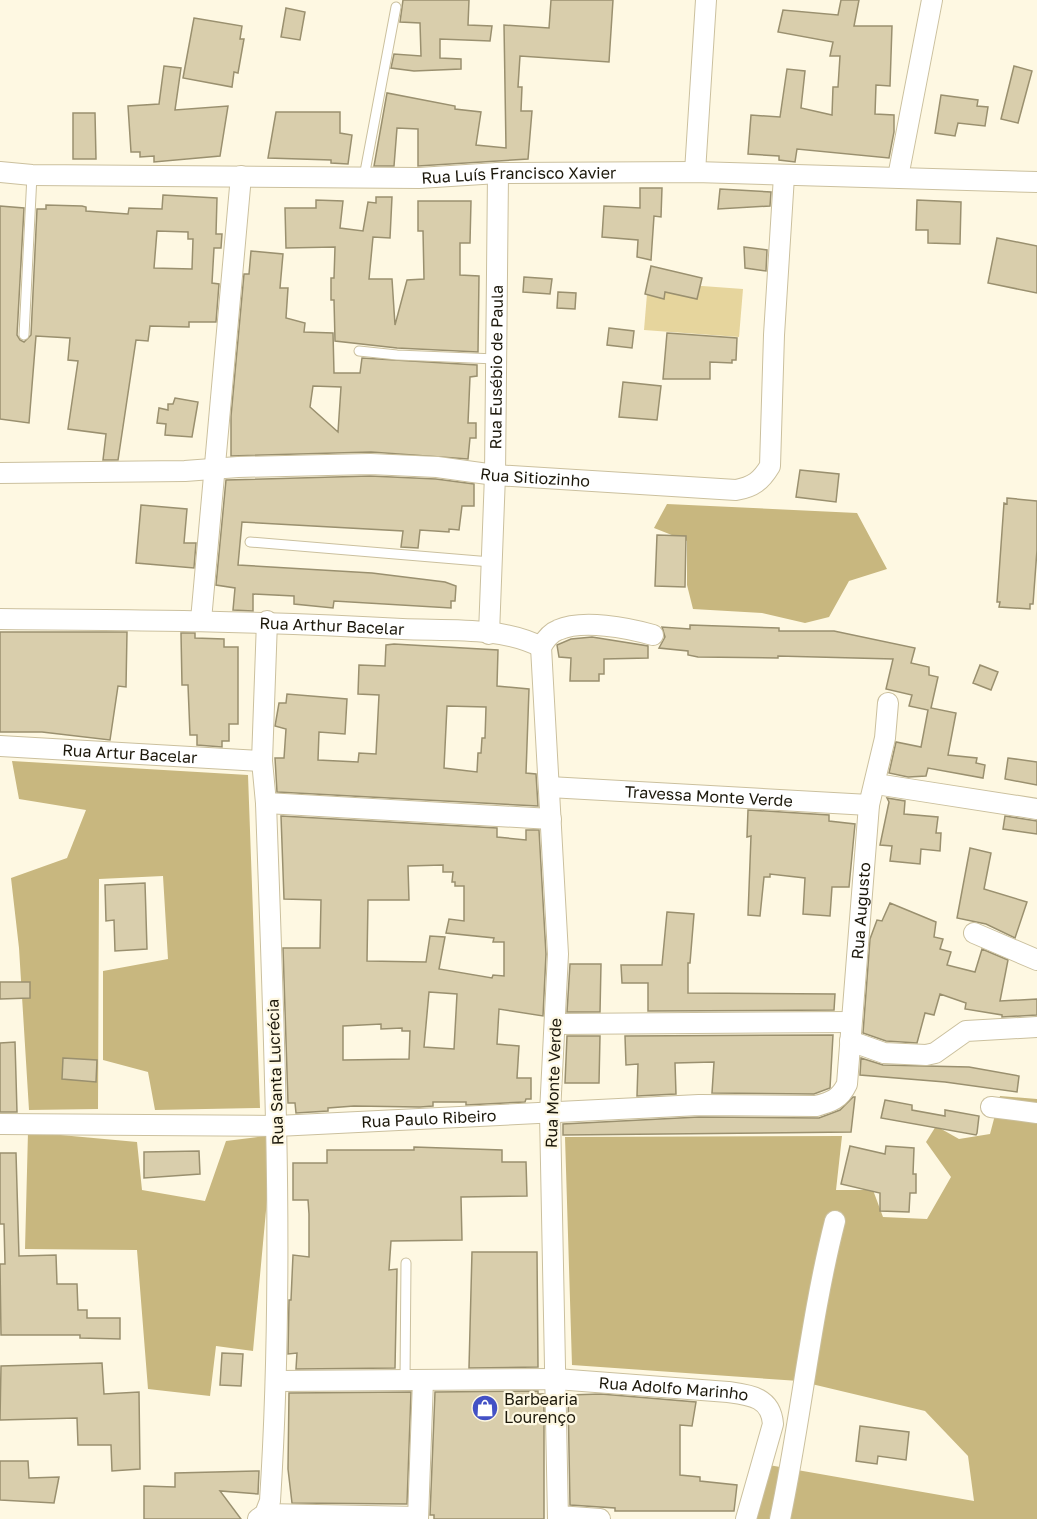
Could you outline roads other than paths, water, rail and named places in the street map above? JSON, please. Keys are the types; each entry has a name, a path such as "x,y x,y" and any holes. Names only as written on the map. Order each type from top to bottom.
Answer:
{"street":[{"path":"695,172 706,0"},
{"path":"898,177 932,0"},
{"name":"Rua Luís Francisco Xavier","path":"0,172 32,176 419,178 498,173 695,172 1037,182"},
{"name":"Rua Eusébio de Paula","path":"489,634 495,475 498,173"},
{"path":"201,620 241,176"},
{"name":"Rua Sitiozinho","path":"0,473 214,470 238,467 370,464 437,467 495,475 736,490 748,488 761,480 770,466 774,335 784,176"},
{"name":"Rua Arthur Bacelar","path":"0,619 267,621 489,634 528,640 541,647"},
{"name":"Rua Santa Lucrécia","path":"261,1516 270,1501 278,1381 278,1126 266,803 262,761 267,621"},
{"path":"541,647 548,637 558,630 581,627 611,626 653,635"},
{"name":"Rua Monte Verde","path":"541,647 558,954 550,1113 558,1518"},
{"name":"Rua Augusto","path":"847,1084 869,805 876,784 885,738 888,703"},
{"name":"Rua Artur Bacelar","path":"0,746 262,761"},
{"path":"876,784 1037,809"},
{"name":"Travessa Monte Verde","path":"549,788 869,805"},
{"path":"266,803 551,819"},
{"path":"974,933 1037,960"},
{"path":"555,1024 850,1032 884,1053 926,1055 935,1053 966,1031 1037,1028"},
{"name":"Rua Paulo Ribeiro","path":"0,1124 278,1126 699,1105 816,1106 833,1101 842,1095 847,1084"},
{"path":"991,1107 1037,1113"},
{"path":"780,1519 794,1454 826,1258 835,1221"},
{"name":"Rua Adolfo Marinho","path":"278,1381 556,1379 728,1392 756,1397 763,1400 772,1415 768,1447 746,1519"},
{"path":"261,1516 418,1518 414,1380"},
{"path":"768,1447 794,1454"},
{"path":"558,1518 600,1519"}],"lane":[{"path":"364,177 396,7"},
{"path":"24,335 32,176"},
{"path":"359,351 496,359"},
{"path":"250,542 491,562"},
{"path":"406,1263 414,1380"}],"place":[{"name":"Barbearia Lourenço","path":"485,1408"}]}
